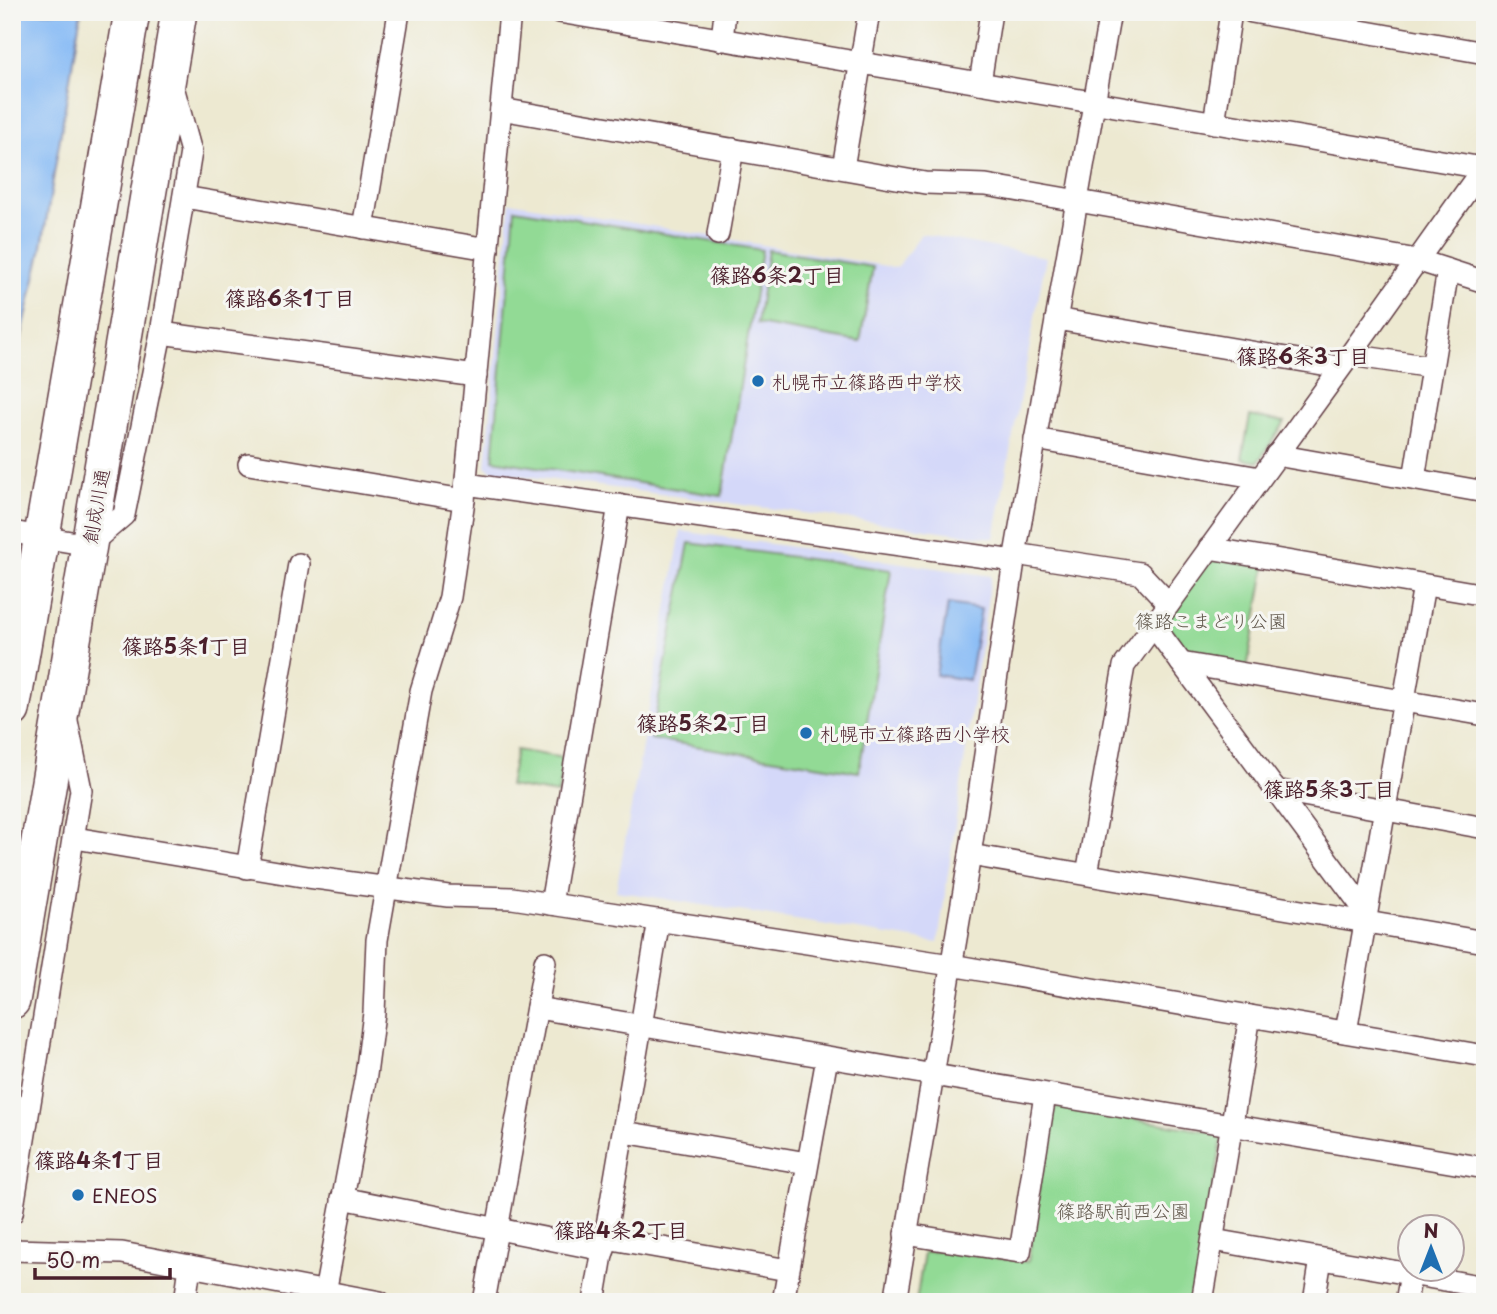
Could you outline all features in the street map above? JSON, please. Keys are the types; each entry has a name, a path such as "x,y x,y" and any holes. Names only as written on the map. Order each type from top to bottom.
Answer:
{"highway":[{"path":"12,710 22,534 132,12"},
{"name":"創成川通","path":"12,1001 179,12"}],"street":[{"path":"363,228 399,12"},
{"path":"322,1296 327,1282 366,1075 374,1013 377,940 421,691 450,597 465,492 510,12"},
{"path":"559,12 618,17 722,40 1484,168 1124,666 1087,874"},
{"path":"722,40 725,12"},
{"path":"843,168 869,12"},
{"path":"979,83 991,12"},
{"path":"895,1302 970,855 1014,557 1110,12"},
{"path":"1214,123 1231,12"},
{"path":"1252,12 1485,53"},
{"path":"22,534 89,545 124,515 161,333 191,152 169,72"},
{"path":"501,108 925,183 986,185 1417,260 1485,282"},
{"path":"718,233 733,149"},
{"path":"184,197 488,248"},
{"path":"1414,479 1448,270"},
{"path":"1056,319 1345,361 1432,367"},
{"path":"161,333 476,376"},
{"path":"1035,439 1260,478"},
{"path":"1276,455 1485,492"},
{"path":"249,464 465,492 619,505 1140,573 1169,604"},
{"path":"551,904 619,505"},
{"path":"1209,548 1485,595"},
{"path":"247,868 299,564"},
{"path":"1346,1032 1424,584"},
{"path":"1153,625 1365,917"},
{"path":"1181,663 1485,715"},
{"path":"12,1213 81,790 63,702"},
{"path":"1275,790 1485,828"},
{"path":"75,838 247,868 448,896 512,898 660,920 951,965 1485,1056"},
{"path":"970,855 1365,917 1485,942"},
{"path":"594,1302 660,920"},
{"path":"484,1302 545,962"},
{"path":"537,1008 1485,1168"},
{"path":"1202,1302 1250,1016"},
{"path":"783,1302 827,1058"},
{"path":"905,1234 1020,1252 1045,1094"},
{"path":"624,1132 807,1163"},
{"path":"342,1198 497,1230 788,1270"},
{"path":"1213,1240 1396,1272"},
{"path":"12,1250 122,1252 322,1296 380,1302"},
{"path":"1314,1302 1321,1259"},
{"path":"184,1302 190,1266"},
{"path":"1406,1302 1410,1282"},
{"path":"1457,1282 1485,1287"}],"shaded area":[{"name":"札幌市立篠路西中学校","path":"510,202 897,268 921,234 1046,257 994,538 494,472 486,467"},
{"name":"札幌市立篠路西小学校","path":"681,531 991,576 938,943 616,891"}],"green space":[{"path":"515,209 762,250 722,496 493,460"},
{"path":"768,250 873,267 860,342 757,324"},
{"path":"1250,416 1285,422 1258,462 1242,459"},
{"path":"689,543 891,570 859,772 651,739"},
{"name":"篠路こまどり公園","path":"1209,548 1267,558 1246,674 1181,663 1153,625"},
{"path":"516,750 564,758 558,794 509,786"},
{"name":"篠路駅前西公園","path":"1058,1106 1218,1133 1222,1139 1195,1302 916,1302 924,1252 944,1251 1028,1262 1050,1112"}],"water":[{"path":"20,12 81,12 41,252 12,378 12,52"},
{"path":"948,604 981,609 969,680 936,675"}],"place":[{"name":"札幌市立篠路西中学校","path":"758,381"},
{"name":"札幌市立篠路西小学校","path":"806,733"},
{"name":"ENEOS","path":"78,1195"}],"district":[{"name":"篠路6条2丁目","path":"777,274"},
{"name":"篠路6条1丁目","path":"290,297"},
{"name":"篠路6条3丁目","path":"1303,355"},
{"name":"篠路5条1丁目","path":"186,645"},
{"name":"篠路5条2丁目","path":"703,722"},
{"name":"篠路5条3丁目","path":"1329,788"},
{"name":"篠路4条1丁目","path":"99,1159"},
{"name":"篠路4条2丁目","path":"621,1229"}]}
